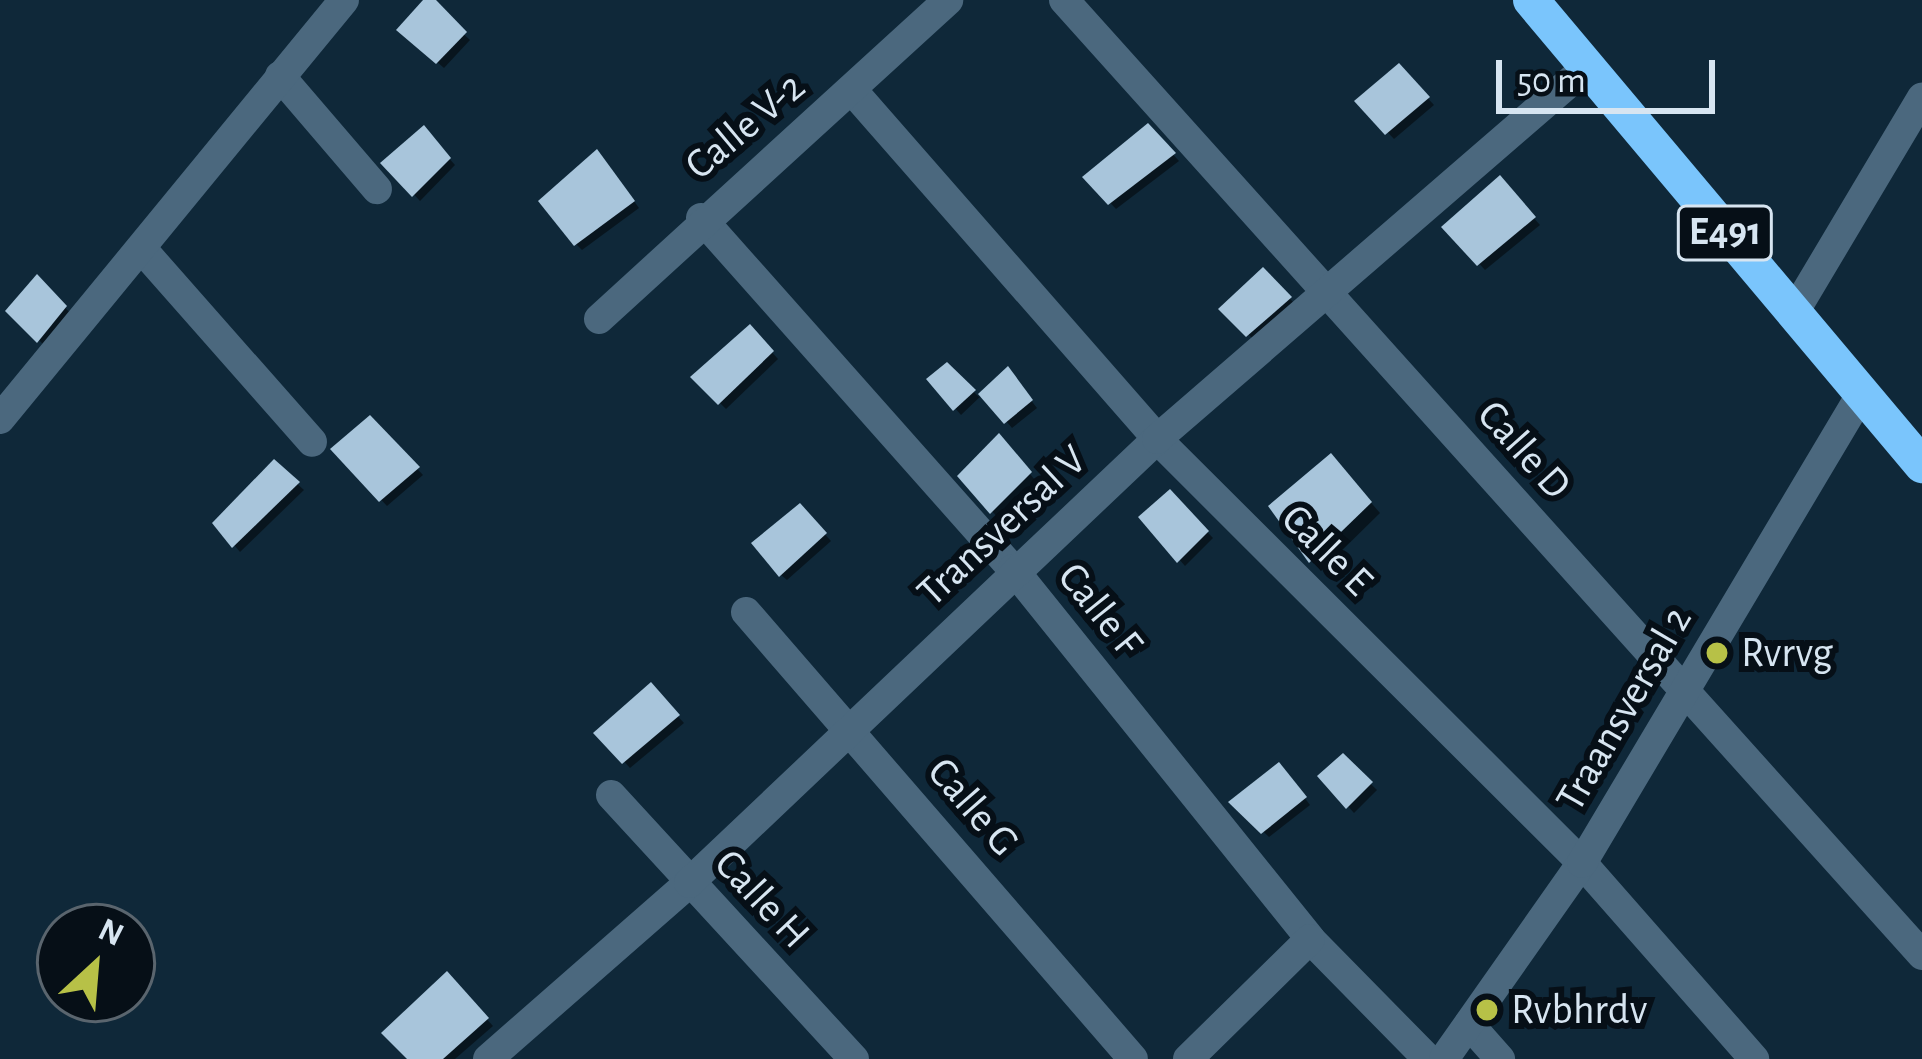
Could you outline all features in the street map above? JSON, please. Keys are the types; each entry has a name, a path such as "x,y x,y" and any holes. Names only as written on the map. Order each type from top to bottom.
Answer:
{"highway":[{"name":"E491","path":"1532,0 1922,464"}],"street":[{"path":"0,419 344,0"},
{"name":"Calle V-2","path":"598,319 701,218 852,90 948,0"},
{"name":"Calle D","path":"1064,0 1922,955"},
{"name":"Transversal V","path":"488,1059 688,883 788,782 852,731 1013,569 1157,439 1586,68"},
{"path":"280,76 377,189"},
{"name":"Calle E","path":"852,90 1157,439 1582,863 1754,1059"},
{"path":"1793,314 1922,98"},
{"name":"Calle F","path":"701,218 1013,569 1310,939 1428,1059"},
{"path":"142,249 312,442"},
{"name":"Traansversal 2","path":"1444,1059 1582,863 1862,393"},
{"name":"Calle G","path":"746,612 1132,1059"},
{"name":"Calle H","path":"611,795 854,1059"},
{"path":"1188,1059 1310,939"},
{"path":"1469,1024 1500,1059"}],"building":[{"path":"423,0 436,0 467,32 436,64 396,30"},
{"path":"1399,63 1430,97 1385,135 1354,101"},
{"path":"1148,123 1176,153 1108,205 1082,177"},
{"path":"424,125 451,158 412,197 380,163"},
{"path":"597,149 635,201 574,246 538,201"},
{"path":"1500,175 1536,217 1477,266 1441,227"},
{"path":"1263,267 1292,297 1246,337 1218,309"},
{"path":"37,274 67,306 37,343 5,311"},
{"path":"750,324 774,351 718,405 690,377"},
{"path":"947,362 976,390 953,411 926,379"},
{"path":"1008,366 1033,400 1004,424 978,394"},
{"path":"370,415 420,467 379,502 330,449"},
{"path":"999,433 1032,472 990,514 957,476"},
{"path":"1331,453 1372,502 1309,563 1268,506"},
{"path":"274,459 300,482 232,548 212,523"},
{"path":"1170,489 1209,531 1177,563 1138,517"},
{"path":"800,503 827,533 779,577 751,543"},
{"path":"651,682 680,715 622,764 593,733"},
{"path":"1343,753 1373,782 1346,809 1317,776"},
{"path":"1279,762 1307,797 1261,834 1228,802"},
{"path":"447,971 489,1018 443,1059 407,1059 381,1033"}],"place":[{"name":"Rvrvg","path":"1717,653"},
{"name":"Rvbhrdv","path":"1487,1010"}]}
